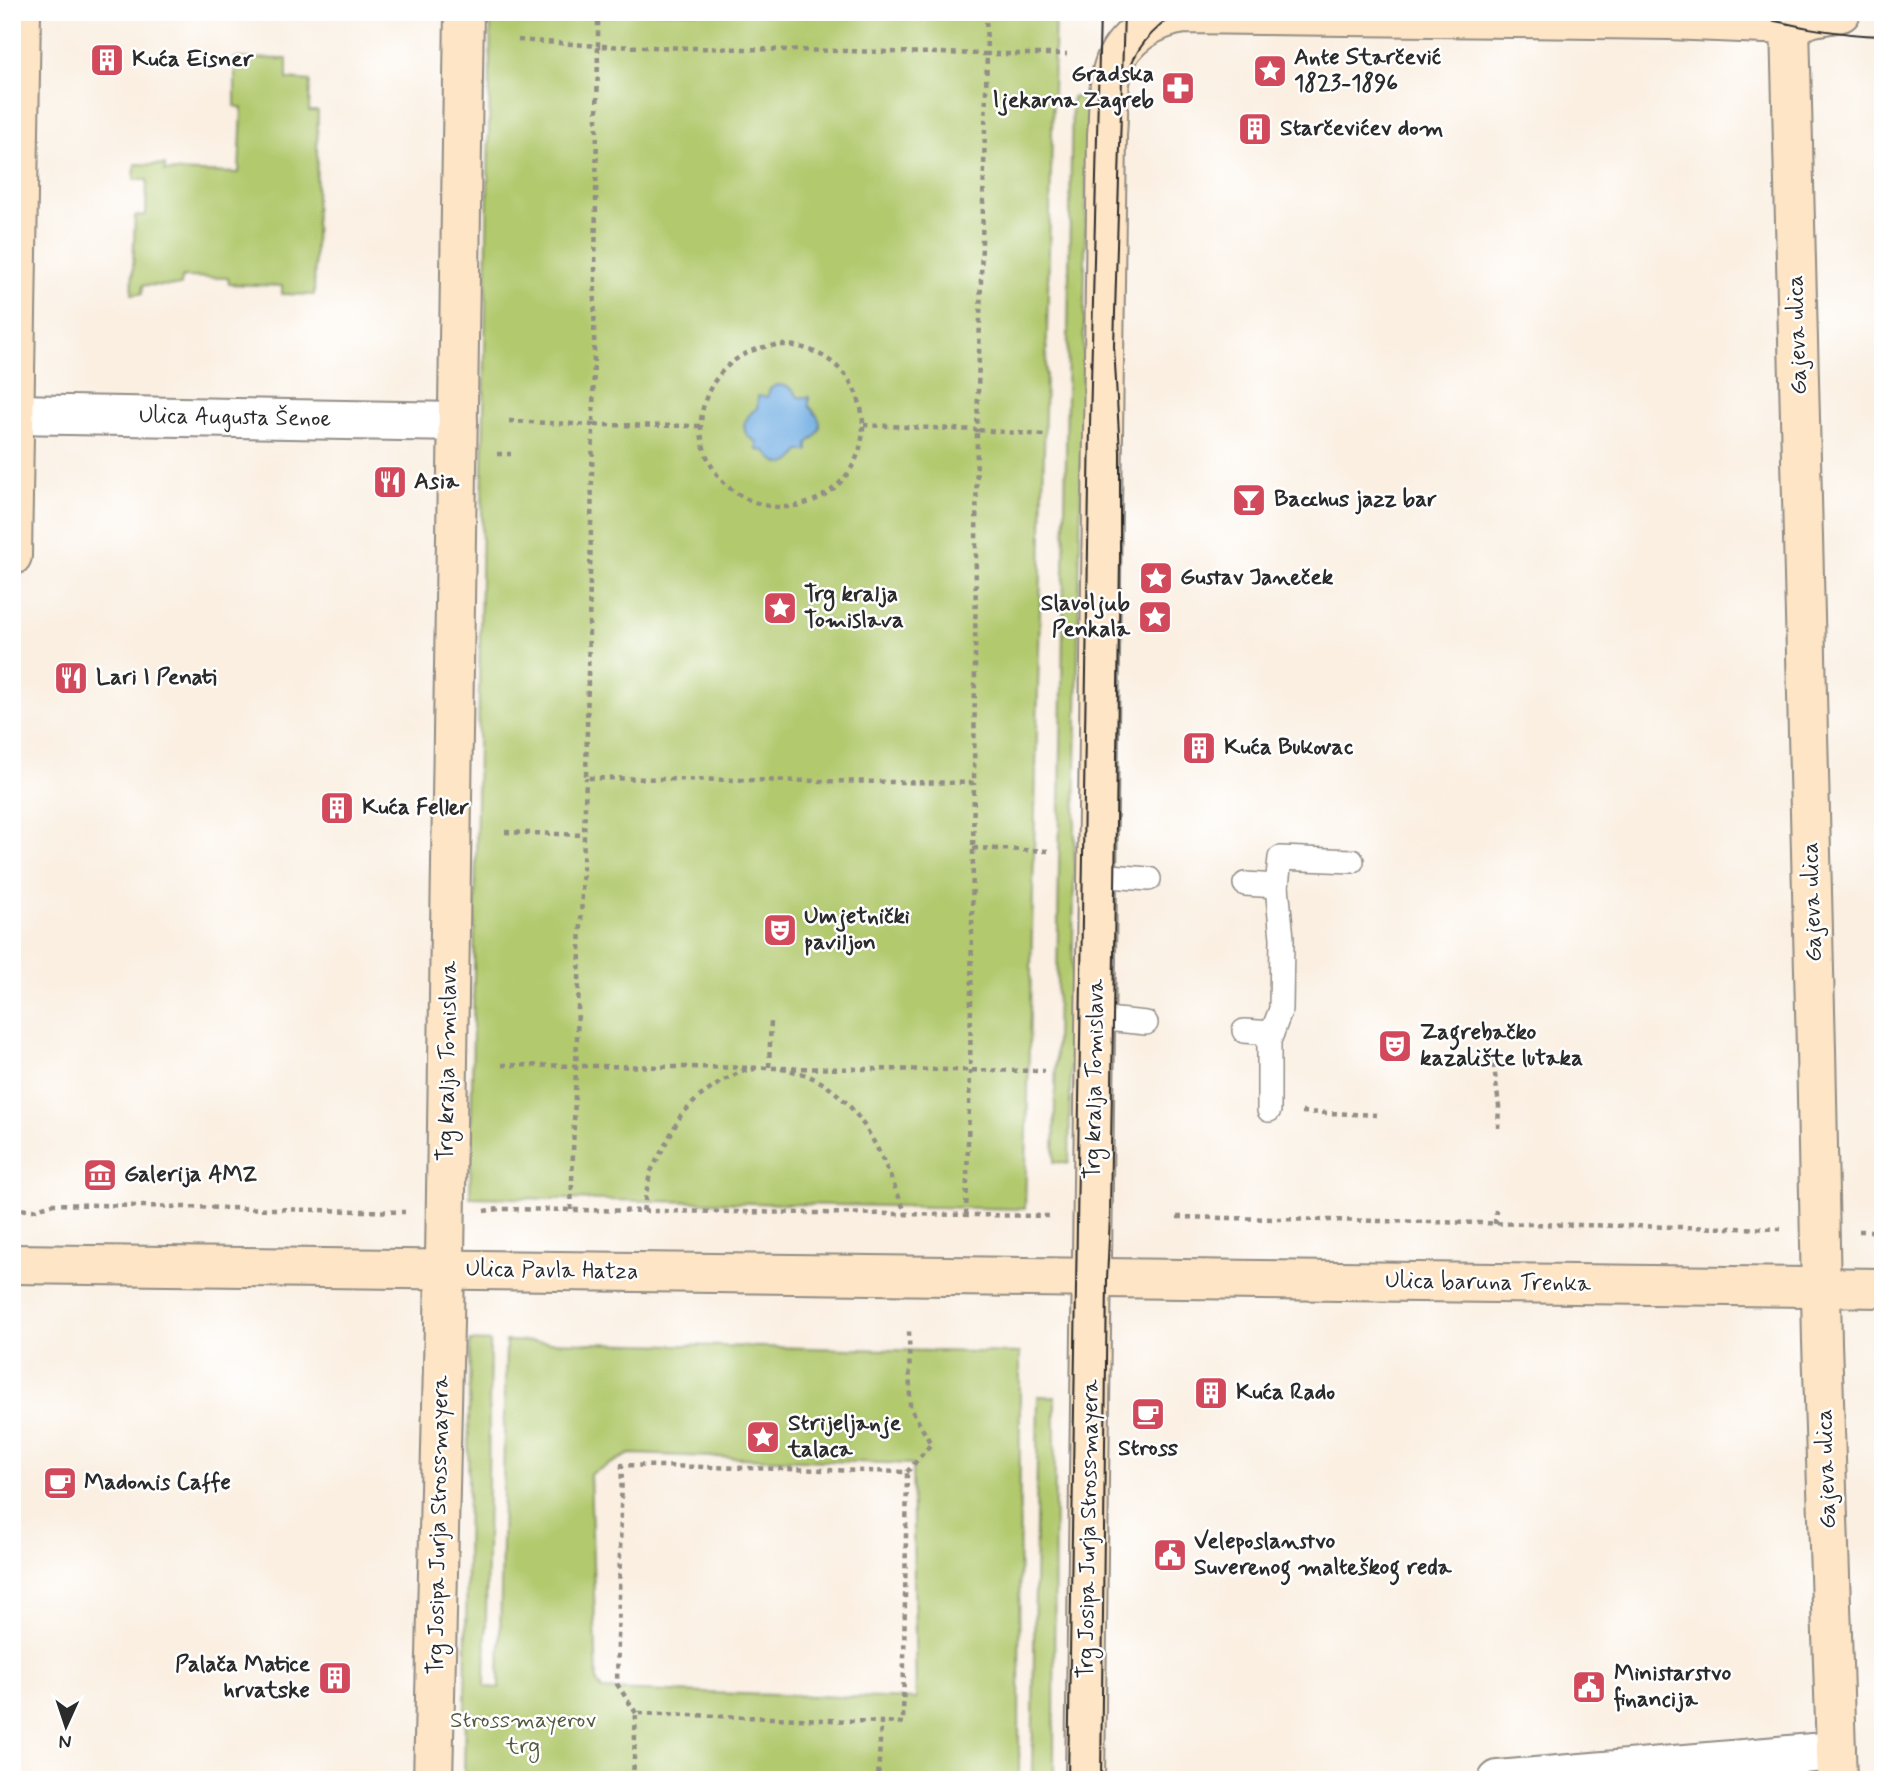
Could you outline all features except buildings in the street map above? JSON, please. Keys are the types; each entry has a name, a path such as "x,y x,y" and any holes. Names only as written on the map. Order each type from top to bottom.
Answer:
{"street":[{"path":"12,556 20,12"},
{"name":"Trg kralja Tomislava","path":"444,1269 464,12"},
{"path":"1143,19 1185,14 1630,19 1790,25 1841,12"},
{"name":"Trg kralja Tomislava","path":"1092,1278 1107,135 1111,78 1117,57 1143,19"},
{"name":"Gajeva ulica","path":"1790,25 1837,1765"},
{"name":"Ulica Augusta Šenoe","path":"13,414 458,422"},
{"name":"Ulica Pavla Hatza","path":"12,1264 1092,1278"},
{"name":"Trg Josipa Jurja Strossmayera","path":"432,1780 444,1269"},
{"name":"Ulica baruna Trenka","path":"1092,1278 1883,1288"},
{"name":"Trg Josipa Jurja Strossmayera","path":"1085,1780 1092,1278"},
{"path":"1498,1780 1837,1765"}],"lane":[{"path":"1269,1110 1269,1041 1281,1009 1282,938 1277,886 1279,858 1352,860"},
{"path":"1097,875 1149,879"},
{"path":"1245,884 1277,886"},
{"path":"1096,1018 1146,1023"},
{"path":"1244,1031 1272,1033"}],"path":[{"path":"571,1210 586,778 598,12"},
{"path":"965,1215 970,1070 977,430 986,12"},
{"path":"518,40 598,46 1067,54"},
{"path":"767,345 795,345 822,355 844,373 859,397 864,425 860,451 848,474 830,492 808,504 782,508 757,504 734,492 724,483 715,474 704,452 700,426 704,398 718,374 740,355 767,345"},
{"path":"509,421 700,426"},
{"path":"864,425 1044,435"},
{"path":"586,778 974,783"},
{"path":"505,832 584,835"},
{"path":"973,848 1050,851"},
{"path":"769,1067 771,1020"},
{"path":"1429,1056 1493,1059 1499,1106 1498,1128"},
{"path":"502,1065 1045,1071"},
{"path":"643,1211 650,1173 681,1115 699,1097 721,1082 742,1072 769,1067 810,1076 828,1086 846,1103 875,1146 906,1214"},
{"path":"1269,1110 1379,1115"},
{"path":"12,1209 33,1210 53,1204 414,1212"},
{"path":"473,1213 499,1209 1057,1216"},
{"path":"1495,1224 1496,1210"},
{"path":"1177,1217 1788,1229"},
{"path":"636,1713 904,1723 907,1472 931,1444 909,1407 909,1328"},
{"path":"633,1780 636,1713 618,1684 622,1465 907,1472"},
{"path":"878,1780 881,1722"}],"green space":[{"name":"Trg kralja Tomislava","path":"491,12 1055,12 1025,1209 470,1197"},
{"path":"235,58 287,59 287,79 310,81 309,111 318,111 314,295 282,294 282,286 229,284 228,278 182,277 181,286 143,285 142,294 132,294 135,216 146,215 147,180 134,180 135,164 165,165 165,171 239,173 242,108 235,106"},
{"path":"1072,97 1088,97 1069,1163 1054,1162"},
{"name":"Strossmayerov trg","path":"470,1341 490,1342 485,1687 499,1688 506,1341 1020,1353 1019,1780 464,1780","holes":["630,1454 912,1464 916,1699 602,1690 597,1682 590,1474"]},
{"path":"1038,1396 1055,1397 1054,1780 1032,1780"}],"water":[{"path":"776,385 789,388 798,397 809,397 809,406 820,425 817,434 808,443 808,451 800,451 792,461 783,464 774,461 766,451 757,450 757,442 747,434 744,426 745,421 757,408 758,396 767,397 770,389"}],"tram line":[{"path":"1068,1780 1090,425 1100,12"},
{"path":"1101,1780 1120,558 1120,452 1114,346 1124,12"},
{"path":"1127,77 1140,48 1179,12"},
{"path":"1737,12 1828,31 1883,36"}],"place":[{"name":"Kuća Eisner","path":"107,60"},
{"name":"Ante Starčević 1823-1896","path":"1270,71"},
{"name":"Gradska ljekarna Zagreb","path":"1178,88"},
{"name":"Starčevićev dom","path":"1255,129"},
{"name":"Asia","path":"390,482"},
{"name":"Bacchus jazz bar","path":"1249,500"},
{"name":"Gustav Janeček","path":"1156,578"},
{"name":"Trg kralja Tomislava","path":"780,608"},
{"name":"Slavoljub Penkala","path":"1155,617"},
{"name":"Lari I Penati","path":"71,678"},
{"name":"Kuća Bukovac","path":"1199,748"},
{"name":"Kuća Feller","path":"337,808"},
{"name":"Umjetnički paviljon","path":"780,930"},
{"name":"Zagrebačko kazalište lutaka","path":"1395,1046"},
{"name":"Galerija AMZ","path":"100,1175"},
{"name":"Kuća Rado","path":"1211,1393"},
{"name":"Stross","path":"1148,1414"},
{"name":"Strijeljanje talaca","path":"763,1437"},
{"name":"Madonis Caffe","path":"60,1483"},
{"name":"Veleposlanstvo Suverenog malteškog reda","path":"1170,1555"},
{"name":"Palača Matice hrvatske","path":"335,1678"},
{"name":"Ministarstvo financija","path":"1589,1687"}]}
